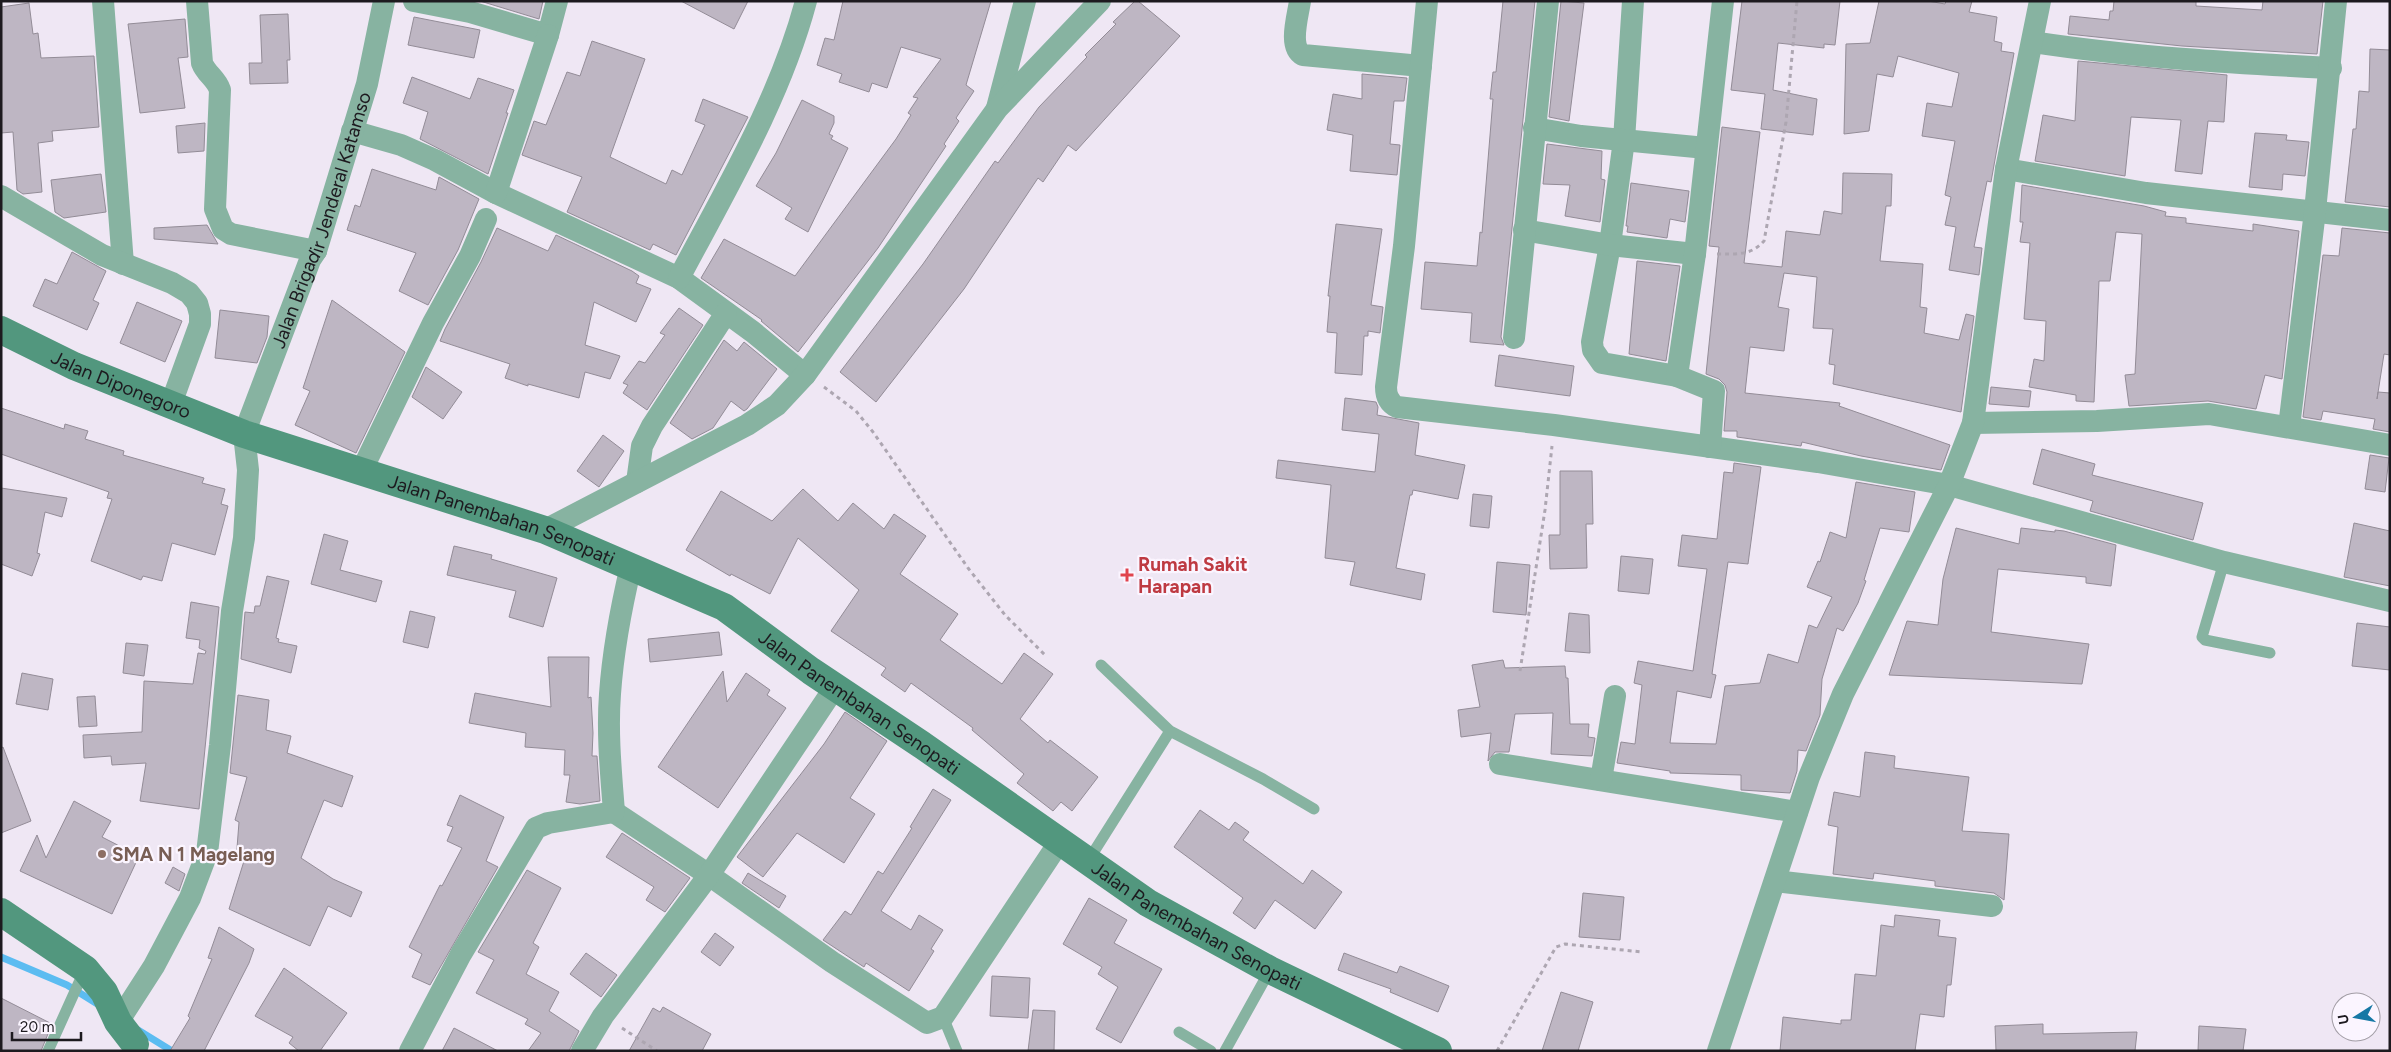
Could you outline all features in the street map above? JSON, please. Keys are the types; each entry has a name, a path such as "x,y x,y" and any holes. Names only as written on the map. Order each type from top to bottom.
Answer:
{"main road":[{"name":"Jalan Diponegoro","path":"1,330 74,366 244,434"},
{"name":"Jalan Panembahan Senopati","path":"244,434 361,472 422,489 545,530 724,607 835,688 1148,903 1270,970 1438,1051"},
{"path":"1,912 84,969 104,992 118,1022 135,1044"}],"street":[{"path":"197,1 202,63 206,72 217,82 220,90 214,198 218,220 222,229 231,234 316,251"},
{"name":"Jalan Brigadir Jenderal Katamso","path":"244,434 310,260 316,251 367,84 384,1"},
{"path":"414,1 470,12 548,35"},
{"path":"496,193 548,35 557,1"},
{"path":"679,278 766,111 788,56 806,1"},
{"path":"997,109 1025,1"},
{"path":"545,530 747,425 777,405 805,375 997,109 1100,1"},
{"path":"1300,1 1295,40 1295,48 1298,52 1421,66"},
{"path":"1427,1 1404,246 1386,393 1392,404 1397,407 1554,425 1818,462 1949,485 2224,562 2390,601"},
{"path":"1514,338 1548,1"},
{"path":"1633,1 1624,140 1610,245 1592,342 1597,358 1609,365 1677,376 1714,391 1710,448"},
{"path":"1677,376 1695,254 1723,1"},
{"path":"1718,1051 1809,777 1843,694 1949,485 1973,423 2006,169 2013,126 2033,42 2040,1"},
{"path":"2290,427 2316,211 2336,1"},
{"path":"105,2 123,264"},
{"path":"2033,42 2234,63 2331,68"},
{"path":"1534,128 1624,140 1706,148"},
{"path":"352,130 401,145 496,193 679,278 753,332 805,375"},
{"path":"2006,169 2146,193 2390,220"},
{"path":"1,196 102,256 172,283 189,294 197,303 200,324 171,404"},
{"path":"361,472 433,324 470,256 486,219"},
{"path":"1524,230 1610,245 1695,254"},
{"path":"637,482 642,446 652,426 726,313"},
{"path":"1973,423 2097,421 2209,414 2390,446"},
{"path":"118,1022 154,966 190,898 207,853 220,745 232,611 244,538 248,470 244,434"},
{"path":"614,812 609,750 610,693 620,614 631,566"},
{"path":"582,1051 602,1016 708,875 835,688"},
{"path":"1601,780 1615,696"},
{"path":"1500,764 1797,812"},
{"path":"410,1051 460,954 536,828 548,823 614,812 832,962 927,1023 934,1022 943,1017 1060,841"},
{"path":"1775,881 1992,906"}],"lane":[{"path":"2224,562 2202,637 2204,640 2270,653"},
{"path":"1101,665 1170,731 1263,779 1314,809"},
{"path":"1088,861 1170,731"},
{"path":"48,1051 84,969"},
{"path":"1225,1051 1270,970"},
{"path":"943,1017 957,1051"},
{"path":"1179,1032 1211,1051"}],"path":[{"path":"1695,254 1744,254 1757,250 1764,241 1786,122 1797,1"},
{"path":"805,375 838,396 856,411 1005,615 1046,656"},
{"path":"1520,671 1544,510 1554,425"},
{"path":"1497,1051 1556,947 1565,944 1642,952"},
{"path":"602,1016 657,1051"}],"building":[{"path":"480,1 543,1 539,19"},
{"path":"681,1 748,1 734,29"},
{"path":"843,1 991,1 966,85 974,91 956,118 959,121 944,144 946,146 878,248 798,352 762,320 701,278 724,239 795,276 896,139 911,115 908,113 918,98 913,97 941,59 901,47 887,88 872,83 869,92 839,82 842,74 817,65 825,38 834,40"},
{"path":"1135,1 1138,1 1180,36 1076,151 1068,145 1043,182 1038,178 964,289 876,402 840,372 923,264 995,161 998,163 1039,107 1087,57 1085,55 1116,24 1113,22"},
{"path":"1503,1 1535,1 1501,337 1504,345 1470,342 1472,313 1421,309 1425,262 1477,266 1480,232 1482,233 1493,99 1490,99 1493,72 1496,72"},
{"path":"1561,1 1584,3 1569,121 1549,117"},
{"path":"1742,1 1840,1 1835,45 1824,44 1824,48 1778,43 1773,90 1817,99 1813,135 1761,129 1765,94 1731,90"},
{"path":"1879,1 1928,1 1945,4 1946,1 1972,1 1969,12 1997,17 1994,41 2002,43 2001,51 2014,53 1991,182 1987,181 1974,247 1982,248 1979,275 1949,270 1956,227 1945,225 1951,197 1945,195 1955,141 1922,136 1927,103 1952,107 1959,73 1898,56 1893,77 1877,74 1869,131 1844,134 1846,44 1870,43"},
{"path":"2114,1 2196,1 2196,6 2262,10 2263,1 2323,1 2317,54 2182,46 2068,34 2070,16 2109,20 2110,11 2113,11"},
{"path":"29,3 33,34 38,33 41,58 94,56 99,127 52,131 53,141 38,143 42,192 23,194 17,190 13,132 1,133 1,7"},
{"path":"288,14 290,60 287,60 288,83 250,84 249,63 262,63 260,15"},
{"path":"414,17 480,30 474,58 408,45"},
{"path":"185,19 188,57 178,58 185,108 140,113 128,24"},
{"path":"592,41 645,59 610,157 666,184 672,170 682,175 705,125 695,121 703,99 748,117 676,255 653,244 650,250 567,212 582,177 522,155 534,121 546,125 567,72 580,76"},
{"path":"2370,49 2390,50 2390,207 2345,202 2353,129 2356,129 2359,91 2369,92"},
{"path":"2078,61 2227,75 2224,122 2208,121 2202,174 2175,171 2181,120 2131,117 2125,176 2035,161 2043,115 2075,121"},
{"path":"1362,74 1407,78 1404,101 1394,101 1390,144 1400,145 1397,175 1350,171 1353,135 1327,130 1333,94 1362,99"},
{"path":"412,77 470,99 478,78 514,90 488,174 420,139 428,112 403,103"},
{"path":"802,100 834,116 834,123 829,134 833,136 831,139 848,148 808,232 785,219 792,208 756,186 776,153"},
{"path":"205,123 204,151 178,153 176,126"},
{"path":"1722,127 1760,132 1744,263 1782,267 1786,231 1820,235 1824,211 1842,214 1843,173 1892,174 1891,206 1886,206 1880,261 1923,264 1920,307 1927,308 1924,333 1959,340 1966,314 1974,316 1961,412 1833,384 1835,365 1829,364 1833,329 1813,328 1817,277 1784,273 1778,307 1789,309 1784,351 1750,347 1745,393 1840,403 1839,406 1950,445 1941,470 1861,456 1802,442 1801,446 1737,437 1737,431 1724,431 1727,392 1725,385 1719,379 1706,374 1719,247 1709,246"},
{"path":"2255,133 2287,135 2286,140 2309,142 2305,176 2283,174 2282,190 2249,187"},
{"path":"1547,144 1602,151 1601,179 1605,180 1600,222 1565,216 1570,185 1543,184"},
{"path":"372,169 436,190 439,177 479,199 458,250 428,305 399,291 416,253 347,230 355,205 360,207"},
{"path":"101,174 106,212 64,218 55,212 51,180"},
{"path":"1631,183 1689,191 1685,222 1670,219 1667,238 1627,232"},
{"path":"2022,185 2144,206 2166,212 2165,216 2186,218 2186,223 2253,231 2253,224 2299,231 2282,379 2265,375 2256,409 2208,401 2129,406 2125,375 2135,374 2142,234 2116,232 2110,281 2099,281 2094,402 2076,401 2076,395 2029,387 2034,359 2044,361 2046,321 2024,319 2030,243 2020,242 2023,222 2020,222"},
{"path":"1336,224 1382,229 1371,305 1383,307 1380,333 1368,331 1368,336 1364,336 1362,375 1335,373 1337,333 1327,332 1330,296 1328,296"},
{"path":"207,225 218,244 154,239 154,228"},
{"path":"497,228 548,251 556,235 632,271 639,276 636,283 651,289 636,322 594,302 585,345 620,356 610,379 585,372 579,398 528,384 528,386 505,378 510,364 440,341"},
{"path":"2342,228 2390,233 2390,355 2384,354 2378,392 2390,393 2390,432 2373,429 2375,419 2323,411 2321,420 2303,417 2323,255 2339,256"},
{"path":"72,252 106,271 93,300 99,303 87,330 33,306 45,279 57,284"},
{"path":"1637,261 1680,266 1666,361 1629,354"},
{"path":"332,300 405,352 356,453 295,425 310,391 303,388"},
{"path":"137,302 182,321 165,362 120,343"},
{"path":"679,308 703,325 647,410 623,393 628,385 623,383 639,361 645,363 665,335 660,333"},
{"path":"220,310 269,316 267,337 257,363 215,358"},
{"path":"724,340 737,351 744,342 777,369 747,409 744,411 731,401 713,428 692,439 670,423"},
{"path":"1499,355 1574,366 1570,396 1495,386"},
{"path":"426,367 462,392 443,419 412,397"},
{"path":"1991,387 2031,391 2029,407 1989,404"},
{"path":"1345,398 1376,402 1378,407 1377,415 1419,423 1415,455 1465,465 1458,499 1413,490 1412,495 1410,495 1396,568 1425,574 1421,600 1350,585 1355,562 1325,558 1331,485 1276,478 1278,460 1375,472 1379,434 1342,430"},
{"path":"1,408 64,429 65,424 88,431 85,439 124,451 123,455 204,478 202,483 225,489 221,504 228,506 215,555 172,543 162,581 143,576 141,580 91,561 112,499 107,498 109,492 1,454"},
{"path":"603,435 624,451 599,487 577,471"},
{"path":"2042,449 2095,464 2092,475 2203,503 2193,540 2090,511 2093,501 2033,484"},
{"path":"2370,455 2389,458 2385,492 2365,489"},
{"path":"1734,463 1761,467 1748,564 1728,562 1712,674 1716,675 1711,698 1677,691 1670,743 1716,744 1725,686 1760,683 1768,654 1798,663 1809,625 1817,628 1832,597 1807,587 1818,561 1820,562 1830,532 1846,538 1856,482 1915,492 1909,532 1880,528 1858,603 1843,631 1837,628 1822,679 1820,715 1806,751 1798,750 1797,771 1790,793 1741,790 1741,775 1670,773 1670,771 1617,763 1621,742 1635,744 1642,685 1634,683 1638,661 1693,671 1707,569 1678,566 1682,535 1717,539 1724,472 1733,473"},
{"path":"1560,471 1592,471 1593,524 1586,524 1587,568 1550,569 1549,535 1560,535"},
{"path":"1,488 67,498 62,517 45,512 37,553 40,554 32,576 1,564"},
{"path":"803,489 838,521 853,503 884,529 894,514 926,536 900,574 958,614 940,640 1002,684 1024,653 1053,674 1020,719 1048,743 1050,740 1098,777 1072,811 1061,802 1053,811 1017,783 1024,774 972,730 973,728 911,683 905,692 881,675 886,668 831,631 859,590 798,538 770,594 731,574 730,576 686,550 721,491 772,521"},
{"path":"1473,494 1492,496 1489,528 1470,526"},
{"path":"2354,523 2390,531 2390,586 2344,577"},
{"path":"1956,528 2019,544 2021,528 2055,532 2055,530 2064,531 2116,545 2111,586 2086,583 2086,577 1998,569 1991,632 2089,644 2082,684 1889,675 1907,621 1938,625 1943,579"},
{"path":"324,534 348,541 340,570 382,581 376,602 311,584"},
{"path":"454,546 492,555 491,559 557,578 543,627 509,617 516,591 447,575"},
{"path":"1621,556 1653,559 1649,594 1618,591"},
{"path":"1497,562 1530,565 1526,615 1493,612"},
{"path":"267,576 289,581 276,638 279,639 278,642 297,646 291,673 241,659 245,612 254,613 255,606 260,606"},
{"path":"191,602 219,607 199,809 140,801 146,763 112,765 111,756 84,758 83,735 142,732 144,681 193,684 198,653 205,654 206,651 199,648 200,640 186,638"},
{"path":"410,611 435,617 428,648 403,642"},
{"path":"1569,613 1589,615 1590,653 1565,651"},
{"path":"2357,623 2390,627 2390,670 2352,666"},
{"path":"719,632 722,655 650,662 648,639"},
{"path":"126,643 148,645 144,676 123,673"},
{"path":"548,657 589,657 588,698 591,697 592,756 597,756 600,801 580,804 566,802 570,775 564,775 565,750 525,747 526,733 469,723 475,693 551,707"},
{"path":"1503,660 1505,668 1565,666 1566,678 1568,678 1570,724 1589,724 1588,737 1595,738 1592,756 1551,754 1553,713 1515,714 1509,752 1495,752 1488,761 1491,733 1461,737 1458,710 1480,707 1472,665"},
{"path":"723,671 727,702 746,673 770,690 767,695 786,708 718,808 658,767"},
{"path":"22,673 53,679 48,710 16,704"},
{"path":"238,695 269,700 266,730 291,736 287,753 353,776 342,807 324,800 301,858 333,879 362,892 351,917 328,906 310,946 229,909 244,861 236,861 239,822 235,820 247,777 230,773"},
{"path":"95,696 97,726 79,727 77,697"},
{"path":"845,712 887,741 850,798 875,814 844,863 797,833 763,877 737,857 824,744"},
{"path":"3,747 31,821 1,833 1,748"},
{"path":"1865,752 1895,756 1894,768 1969,777 1962,831 2009,834 2004,900 1994,893 1935,886 1935,881 1874,873 1873,879 1833,874 1838,827 1828,825 1834,792 1860,797"},
{"path":"933,789 951,800 881,911 911,930 919,915 943,930 931,949 934,951 909,991 866,963 864,967 823,940 845,911 851,915 878,871 883,874 912,828 910,827"},
{"path":"460,795 504,817 486,861 498,867 430,985 412,977 422,954 409,947 440,885 442,886 462,848 447,841 453,827 447,825"},
{"path":"74,801 111,821 102,837 139,856 112,914 20,871 37,835 46,858"},
{"path":"1200,810 1229,830 1235,822 1249,832 1243,840 1303,884 1312,870 1342,892 1315,929 1275,900 1255,929 1233,913 1243,898 1174,847"},
{"path":"622,833 690,878 665,912 646,900 654,887 606,857"},
{"path":"173,867 185,874 179,891 165,883"},
{"path":"527,870 561,888 533,943 539,947 526,974 559,992 549,1011 579,1031 569,1051 528,1051 541,1033 525,1024 528,1019 476,993 494,960 478,952"},
{"path":"748,873 786,896 779,908 742,883"},
{"path":"1583,893 1624,897 1620,940 1579,937"},
{"path":"1089,898 1127,920 1114,943 1162,969 1121,1043 1096,1029 1118,987 1098,974 1102,967 1063,944"},
{"path":"1895,915 1940,920 1938,936 1956,938 1951,985 1947,985 1944,1017 1920,1014 1915,1051 1780,1051 1783,1017 1841,1024 1841,1020 1851,1020 1855,974 1876,976 1881,925 1894,927"},
{"path":"219,927 254,949 249,963 204,1051 170,1051 190,1018 188,1016 212,959 208,958"},
{"path":"715,933 734,947 720,966 701,952"},
{"path":"586,953 617,975 601,997 570,974"},
{"path":"1344,953 1397,973 1400,966 1449,986 1438,1012 1390,992 1391,989 1338,970"},
{"path":"284,968 347,1013 320,1051 299,1051 289,1043 293,1037 255,1016"},
{"path":"992,976 1030,978 1028,1018 990,1016"},
{"path":"1561,992 1593,1002 1578,1051 1542,1051"},
{"path":"1,998 52,1024 41,1051 1,1051"},
{"path":"663,1007 711,1034 702,1051 629,1051 653,1008 660,1012"},
{"path":"1033,1010 1055,1011 1054,1051 1028,1051"},
{"path":"2043,1024 2043,1034 2137,1032 2135,1051 1996,1051 1995,1026"},
{"path":"2199,1026 2246,1029 2243,1051 2198,1051"},
{"path":"454,1028 498,1051 442,1051"}],"waterway":[{"path":"1,957 67,985 99,1005"},
{"path":"138,1030 172,1051"}],"place":[{"name":"Rumah Sakit Harapan","path":"1127,575"},
{"name":"SMA N 1 Magelang","path":"102,854"}]}
